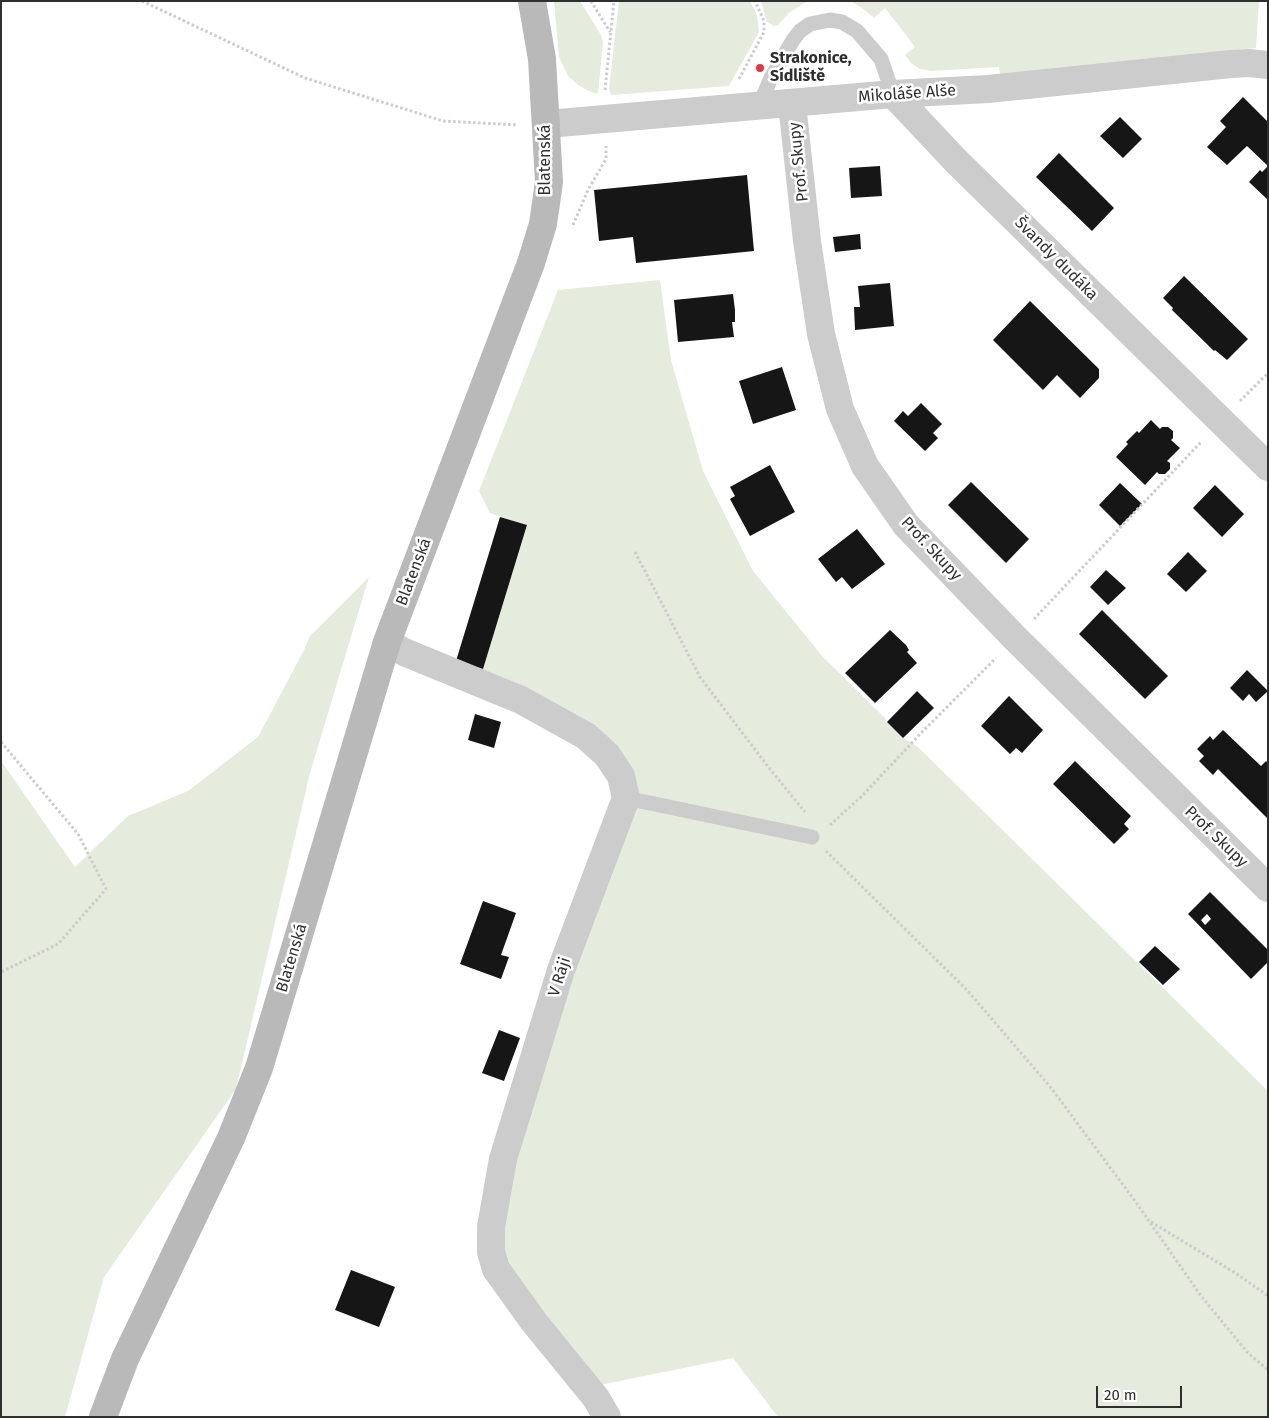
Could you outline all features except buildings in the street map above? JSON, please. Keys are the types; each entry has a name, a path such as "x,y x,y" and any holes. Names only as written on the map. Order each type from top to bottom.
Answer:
{"street":[{"name":"Blatenská","path":"103,1417 125,1358 231,1138 259,1068 387,642 531,263 543,224 549,182 547,124 542,59 532,1"},
{"name":"Mikoláše Alše","path":"547,124 893,94 988,89 1232,64 1268,65"},
{"name":"Švandy dudáka","path":"893,94 956,161 1268,467"},
{"name":"Prof. Skupy","path":"792,104 807,242 821,334 840,409 866,466 906,525 1015,638 1268,888"},
{"path":"387,642 404,652 521,700 586,736 607,755 621,776 626,798"},
{"name":"V Ráji","path":"607,1417 596,1398 534,1322 496,1269 491,1252 491,1228 503,1159 561,970 626,798"}],"lane":[{"path":"759,106 771,78 800,31 810,24 830,20 842,22 857,31 881,59 893,94"},
{"path":"626,798 812,837"}],"path":[{"path":"142,1 305,78 443,121 502,125 547,124"},
{"path":"591,1 611,32"},
{"path":"731,108 739,79 764,32 764,21 755,1"},
{"path":"812,837 835,822 863,795 1268,373"},
{"path":"635,552 700,677 769,768 806,813 812,837 967,990 1052,1089 1201,1296 1248,1352 1268,1370"},
{"path":"1,742 78,834 106,889 58,944 1,972"},
{"path":"1148,1220 1237,1274 1268,1296"}],"shaded area":[{"path":"554,1 580,1 601,35 603,42 598,94 578,85 568,76 559,57"},
{"path":"619,1 750,1 757,15 759,32 729,86 611,95 609,89"},
{"path":"761,1 807,1 789,13 778,25 774,26 767,22"},
{"path":"850,1 1259,1 1256,48 1000,74 999,67 931,71 920,69 911,63 905,55 915,47 885,8 874,18"},
{"path":"660,280 671,360 703,471 753,571 823,657 887,722 903,738 918,747 1268,1091 1268,1417 778,1417 733,1358 600,1385 502,1291 488,1215 623,822 609,744 456,661 483,669 527,526 490,513 479,491 558,290"},
{"path":"369,577 310,773 236,1089 104,1277 65,1417 1,1417 1,761 75,867 128,816 188,791 258,737 310,636"}],"place":[{"name":"Strakonice, Sídliště","path":"760,68"}]}
